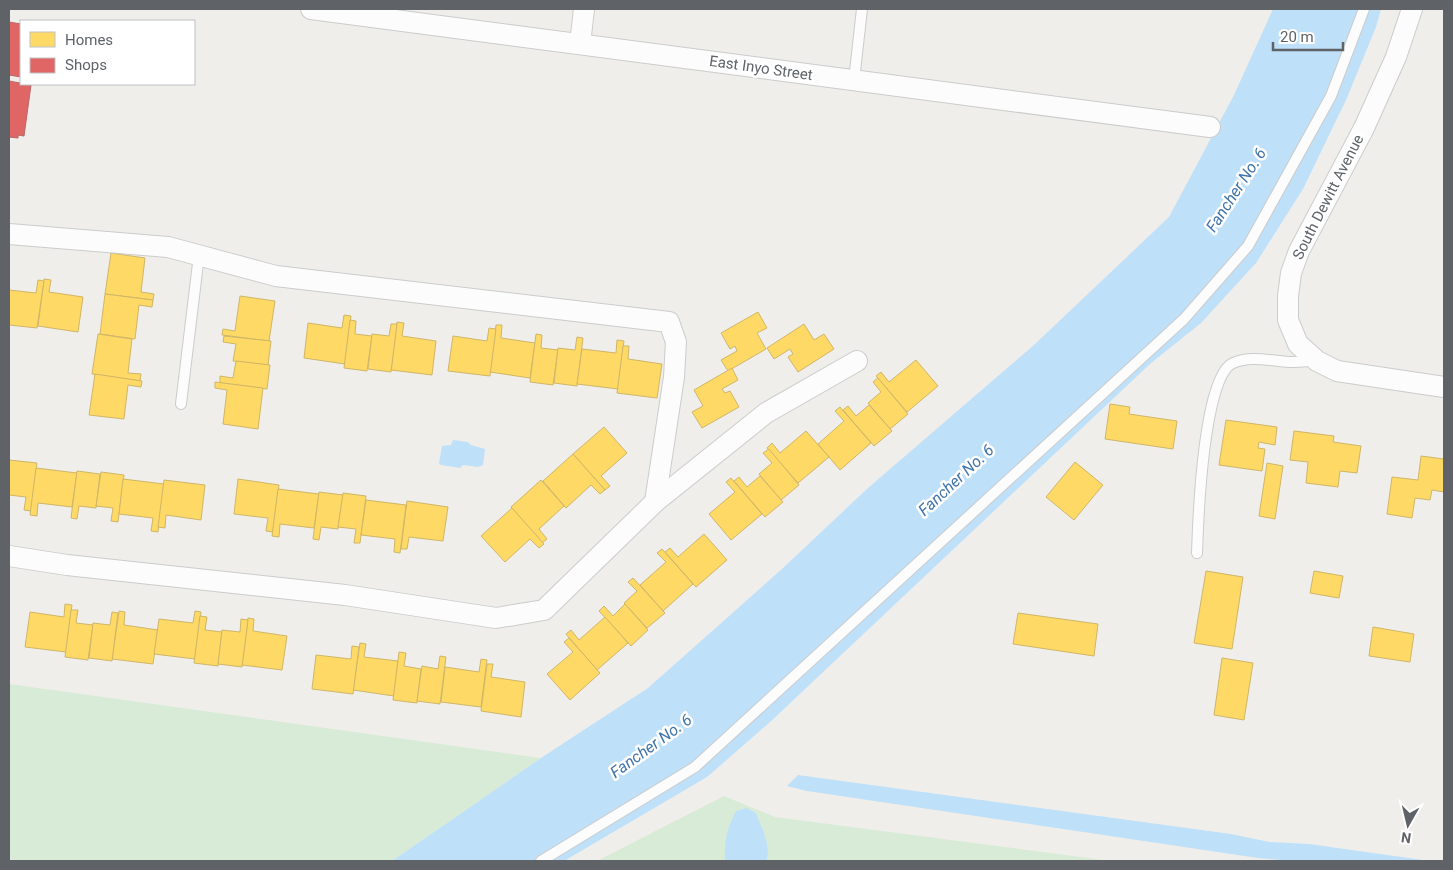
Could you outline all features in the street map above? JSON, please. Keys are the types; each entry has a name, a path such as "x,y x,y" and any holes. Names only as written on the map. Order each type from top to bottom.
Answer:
{"street":[{"name":"East Inyo Street","path":"311,9 356,12 580,44 1210,127"},
{"path":"580,44 584,9"},
{"name":"South Dewitt Avenue","path":"1412,9 1396,56 1364,128 1299,251 1291,273 1288,296 1288,320 1298,344 1317,360 1337,371 1444,387"},
{"path":"9,234 168,247 276,276 669,322 676,342 675,360 655,502"},
{"path":"9,556 68,565 345,595 496,618 544,610 655,502 766,413 857,361"}],"lane":[{"path":"854,80 862,9"},
{"path":"541,861 695,767 1184,319 1248,246 1331,96 1364,9"},
{"path":"181,404 199,255"},
{"path":"1196,553 1202,463 1211,410 1223,374 1230,363 1244,359 1292,362 1317,360"}],"green space":[{"path":"9,684 541,758 392,861 9,861"},
{"path":"724,796 775,817 1111,861 597,861"}],"water":[{"name":"Fancher No. 6","path":"1273,9 1381,9 1376,27 1346,100 1303,189 1256,263 1201,323 1151,363 769,723 707,777 564,861 392,861 541,758 648,688 783,568 868,488 1034,345 1169,217 1234,95"},
{"path":"453,440 468,442 471,445 485,449 483,465 478,467 463,465 460,468 441,465 439,463 442,446 451,445"},
{"path":"798,775 1231,834 1269,842 1309,844 1430,861 1292,861 1258,858 807,791 787,786"},
{"path":"747,808 756,813 763,830 768,849 766,861 725,861 725,848 730,823 736,811"}],"building: Homes":[{"path":"111,253 145,258 141,292 154,294 153,300 105,294"},
{"path":"44,279 51,280 49,292 83,297 78,332 38,326"},
{"path":"38,280 44,281 37,328 9,325 9,290 36,293"},
{"path":"105,294 153,300 152,307 139,305 135,339 100,334"},
{"path":"240,296 275,301 269,341 222,335 223,329 235,331"},
{"path":"758,312 767,328 757,333 766,349 728,371 721,360 737,351 735,346 730,349 721,333"},
{"path":"344,315 351,316 345,364 304,358 308,323 342,328"},
{"path":"350,320 356,321 355,334 372,336 367,371 344,368"},
{"path":"397,322 404,323 402,336 436,341 432,375 391,370"},
{"path":"391,324 397,324 391,372 368,369 372,334 389,336"},
{"path":"804,324 814,340 824,334 834,349 798,372 788,357 793,354 790,349 774,359 767,348"},
{"path":"496,325 502,325 501,338 535,343 530,378 490,372"},
{"path":"489,328 496,329 490,376 448,371 453,336 487,341"},
{"path":"98,334 132,339 128,373 141,374 140,381 92,374"},
{"path":"536,334 542,335 541,348 558,350 553,385 530,382"},
{"path":"224,336 271,341 268,365 233,361 236,344 223,342"},
{"path":"577,337 583,338 577,386 554,383 558,348 575,350"},
{"path":"617,340 624,341 618,389 577,384 582,349 616,353"},
{"path":"623,346 629,346 628,359 662,364 657,398 617,393"},
{"path":"916,360 938,386 907,412 876,376 881,372 889,382"},
{"path":"236,361 270,365 267,389 220,383 220,376 233,378"},
{"path":"732,368 738,380 722,389 725,393 730,391 739,407 702,428 692,412 703,406 694,390"},
{"path":"95,374 142,381 141,387 128,385 124,419 89,415"},
{"path":"878,378 908,414 890,429 868,403 881,392 873,382"},
{"path":"215,382 263,388 258,429 223,424 227,390 215,388"},
{"path":"1110,404 1130,407 1129,414 1177,421 1173,449 1105,439"},
{"path":"869,405 892,431 874,446 843,410 848,406 856,416"},
{"path":"840,407 871,443 840,470 818,444 844,421 835,411"},
{"path":"1226,420 1277,427 1275,445 1259,442 1258,448 1265,449 1262,471 1219,465"},
{"path":"604,427 627,453 601,476 610,486 605,490 573,454"},
{"path":"806,431 829,457 798,483 767,448 772,443 780,453"},
{"path":"1294,431 1334,436 1333,442 1361,446 1357,473 1340,471 1338,487 1306,483 1308,462 1290,460"},
{"path":"769,449 799,485 781,500 759,474 772,463 763,453"},
{"path":"573,454 605,490 600,494 591,485 566,508 543,481"},
{"path":"1421,456 1444,459 1444,492 1432,490 1430,500 1415,498 1412,518 1387,514 1392,477 1418,480"},
{"path":"9,460 37,463 31,511 24,510 26,497 9,495"},
{"path":"1075,462 1103,485 1074,520 1046,497"},
{"path":"1267,463 1283,466 1275,519 1259,516"},
{"path":"36,468 77,473 72,507 38,503 37,516 30,515"},
{"path":"77,471 100,474 96,508 79,506 77,519 71,518"},
{"path":"101,472 124,475 118,522 111,521 113,508 96,506"},
{"path":"760,476 783,502 765,517 734,481 739,477 747,487"},
{"path":"731,478 762,514 731,540 709,514 735,492 726,482"},
{"path":"123,479 164,484 158,532 151,531 153,518 119,514"},
{"path":"238,479 279,485 273,532 266,531 268,518 234,514"},
{"path":"164,480 205,485 201,520 166,515 165,528 158,527"},
{"path":"541,480 564,506 539,529 547,539 542,543 511,507"},
{"path":"278,489 319,494 314,528 280,524 279,537 272,536"},
{"path":"319,492 343,495 338,529 321,527 319,540 313,539"},
{"path":"343,493 366,496 360,543 354,543 356,529 338,527"},
{"path":"366,500 406,505 400,553 394,552 395,539 361,535"},
{"path":"407,501 448,507 443,541 409,537 407,549 401,549"},
{"path":"512,508 544,544 539,548 530,539 505,562 481,536"},
{"path":"704,534 727,560 696,587 665,552 670,548 678,557"},
{"path":"662,549 693,584 663,611 640,585 666,562 657,553"},
{"path":"1206,571 1243,577 1232,649 1194,643"},
{"path":"1314,571 1343,576 1339,598 1310,593"},
{"path":"633,578 665,613 647,628 624,603 637,591 628,582"},
{"path":"65,604 72,605 66,652 25,647 30,612 64,617"},
{"path":"625,604 648,630 631,646 599,611 604,606 613,616"},
{"path":"71,610 78,610 76,623 93,625 88,660 65,657"},
{"path":"119,611 125,612 124,625 158,630 153,664 112,659"},
{"path":"195,611 201,612 195,659 154,654 159,619 193,623"},
{"path":"112,612 118,613 112,661 89,658 93,623 110,625"},
{"path":"1018,613 1098,624 1094,656 1013,644"},
{"path":"200,616 207,617 205,630 222,632 218,666 194,663"},
{"path":"605,617 628,643 597,670 566,634 571,630 579,640"},
{"path":"248,618 254,619 253,631 287,636 282,670 242,665"},
{"path":"241,619 248,620 242,667 218,664 222,630 240,632"},
{"path":"1373,627 1414,634 1410,662 1369,656"},
{"path":"569,638 600,673 570,700 547,674 573,652 564,642"},
{"path":"360,643 366,644 364,657 398,661 394,696 353,690"},
{"path":"352,646 359,647 353,694 312,689 316,655 351,659"},
{"path":"399,652 406,653 404,666 421,669 417,703 393,700"},
{"path":"440,656 446,657 440,704 417,701 422,666 438,669"},
{"path":"1222,658 1253,663 1244,720 1214,715"},
{"path":"481,659 487,660 481,707 441,702 445,667 479,672"},
{"path":"487,664 493,664 491,677 525,682 521,717 481,711"}],"building: Shops":[{"path":"9,22 20,24 20,77 9,75"},
{"path":"9,81 20,83 20,85 31,85 24,136 18,135 18,138 9,137"}]}
